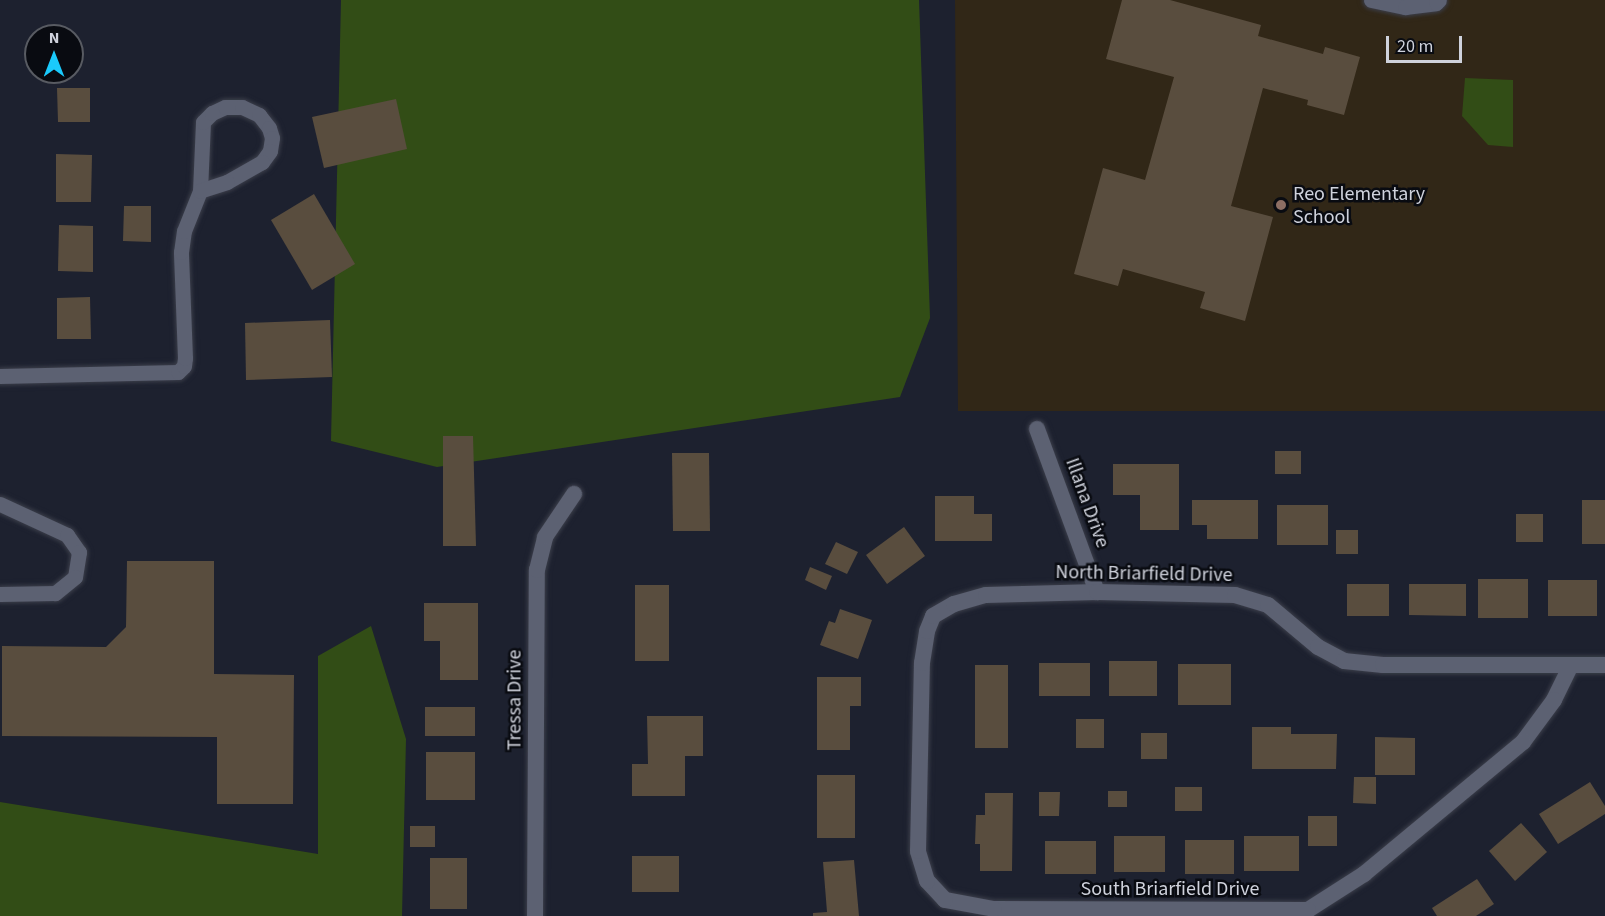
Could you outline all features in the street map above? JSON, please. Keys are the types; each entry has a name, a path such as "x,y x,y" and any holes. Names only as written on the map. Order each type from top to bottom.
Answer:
{"street":[{"name":"Illana Drive","path":"1037,429 1097,592"},
{"name":"Tressa Drive","path":"535,916 537,570 545,537 574,494"},
{"name":"North Briarfield Drive","path":"927,631 933,616 954,604 986,595 1097,592 1234,595 1268,605 1318,647 1344,661 1383,665 1605,665"},
{"name":"South Briarfield Drive","path":"927,631 922,663 918,851 927,881 945,900 994,909 1308,910 1364,874 1523,742 1554,700 1571,665"}],"lane":[{"path":"1371,0 1406,7 1436,3 1439,0"},
{"path":"0,376 178,372 184,366 185,358 182,242 200,191 203,122 212,113 225,107 242,107 259,115 272,138 270,151 262,162 227,182 200,191"},
{"path":"0,504 67,535 79,552 75,577 55,593 0,594"}],"shaded area":[{"name":"Reo Elementary School","path":"955,0 1605,0 1605,411 958,411"}],"green space":[{"path":"341,0 919,0 930,318 900,397 437,467 331,441"},
{"path":"1465,78 1513,80 1513,147 1488,145 1462,116"},
{"path":"371,626 406,739 402,916 0,916 0,802 318,854 318,656"}],"building":[{"path":"1122,0 1170,0 1261,25 1258,36 1323,54 1325,47 1360,57 1344,115 1307,105 1308,100 1263,88 1231,206 1273,217 1245,321 1200,308 1205,292 1123,269 1118,286 1074,274 1103,168 1145,180 1174,77 1106,59"},
{"path":"57,88 90,88 90,122 58,122"},
{"path":"396,99 407,149 324,168 312,117"},
{"path":"56,154 92,155 91,202 56,202"},
{"path":"314,194 355,264 312,290 271,220"},
{"path":"124,206 151,206 151,242 123,241"},
{"path":"59,225 93,226 93,272 58,271"},
{"path":"90,297 91,339 57,339 57,298"},
{"path":"330,320 332,377 246,380 245,323"},
{"path":"443,436 473,436 476,546 443,546"},
{"path":"1275,451 1301,451 1301,474 1275,474"},
{"path":"672,453 709,453 710,531 673,531"},
{"path":"1113,464 1179,464 1179,530 1140,530 1140,495 1113,495"},
{"path":"935,496 974,496 974,514 992,514 992,541 935,541"},
{"path":"1192,500 1258,500 1258,539 1207,539 1207,525 1192,525"},
{"path":"1582,500 1605,500 1605,544 1582,544"},
{"path":"1277,505 1328,505 1328,545 1277,545"},
{"path":"1516,514 1543,514 1543,542 1516,542"},
{"path":"904,527 925,556 887,584 866,555"},
{"path":"1336,530 1358,530 1358,554 1336,554"},
{"path":"836,542 858,552 847,574 825,564"},
{"path":"127,561 214,561 214,674 294,675 293,804 217,804 217,737 2,736 2,646 106,647 126,627"},
{"path":"810,567 832,576 826,590 805,580"},
{"path":"1478,579 1528,579 1528,618 1478,618"},
{"path":"1548,580 1597,580 1597,616 1548,616"},
{"path":"1347,584 1389,584 1389,616 1347,616"},
{"path":"1409,584 1466,584 1466,616 1409,615"},
{"path":"635,585 669,585 669,661 635,661"},
{"path":"424,603 478,603 478,680 440,680 440,641 424,641"},
{"path":"840,609 872,620 858,659 820,645 829,621 835,623"},
{"path":"1109,661 1157,661 1157,696 1109,696"},
{"path":"1039,663 1090,663 1090,696 1039,696"},
{"path":"1178,664 1231,664 1231,705 1178,705"},
{"path":"975,665 1008,665 1008,748 975,748"},
{"path":"817,677 861,677 861,706 850,706 850,750 817,750"},
{"path":"425,707 475,707 475,736 425,736"},
{"path":"647,716 703,716 703,756 685,756 685,796 632,796 632,764 648,764"},
{"path":"1076,719 1104,719 1104,748 1076,748"},
{"path":"1252,727 1291,727 1291,734 1337,734 1336,769 1252,769"},
{"path":"1141,733 1167,733 1167,759 1141,759"},
{"path":"1375,737 1415,738 1415,775 1375,775"},
{"path":"426,752 475,752 475,800 426,800"},
{"path":"817,775 855,775 855,838 817,838"},
{"path":"1354,777 1376,777 1376,804 1353,803"},
{"path":"1590,782 1605,806 1605,814 1558,844 1539,814"},
{"path":"1175,787 1202,787 1202,811 1175,811"},
{"path":"1108,791 1127,791 1127,807 1108,807"},
{"path":"1039,792 1060,792 1059,816 1039,816"},
{"path":"985,793 1013,793 1012,871 980,871 980,844 975,844 976,815 985,815"},
{"path":"1308,816 1337,816 1337,846 1308,846"},
{"path":"1521,823 1547,852 1515,881 1489,851"},
{"path":"410,826 435,826 435,847 410,847"},
{"path":"1114,836 1165,836 1165,872 1114,872"},
{"path":"1244,836 1299,836 1299,871 1244,871"},
{"path":"1185,840 1234,840 1234,874 1185,874"},
{"path":"1045,841 1096,841 1096,874 1045,874"},
{"path":"632,856 679,856 679,892 632,892"},
{"path":"430,858 467,858 467,909 430,909"},
{"path":"854,860 859,916 813,916 813,913 827,912 823,862"},
{"path":"1477,879 1494,904 1476,916 1437,916 1432,908"}],"place":[{"name":"Reo Elementary School","path":"1281,205"}]}
